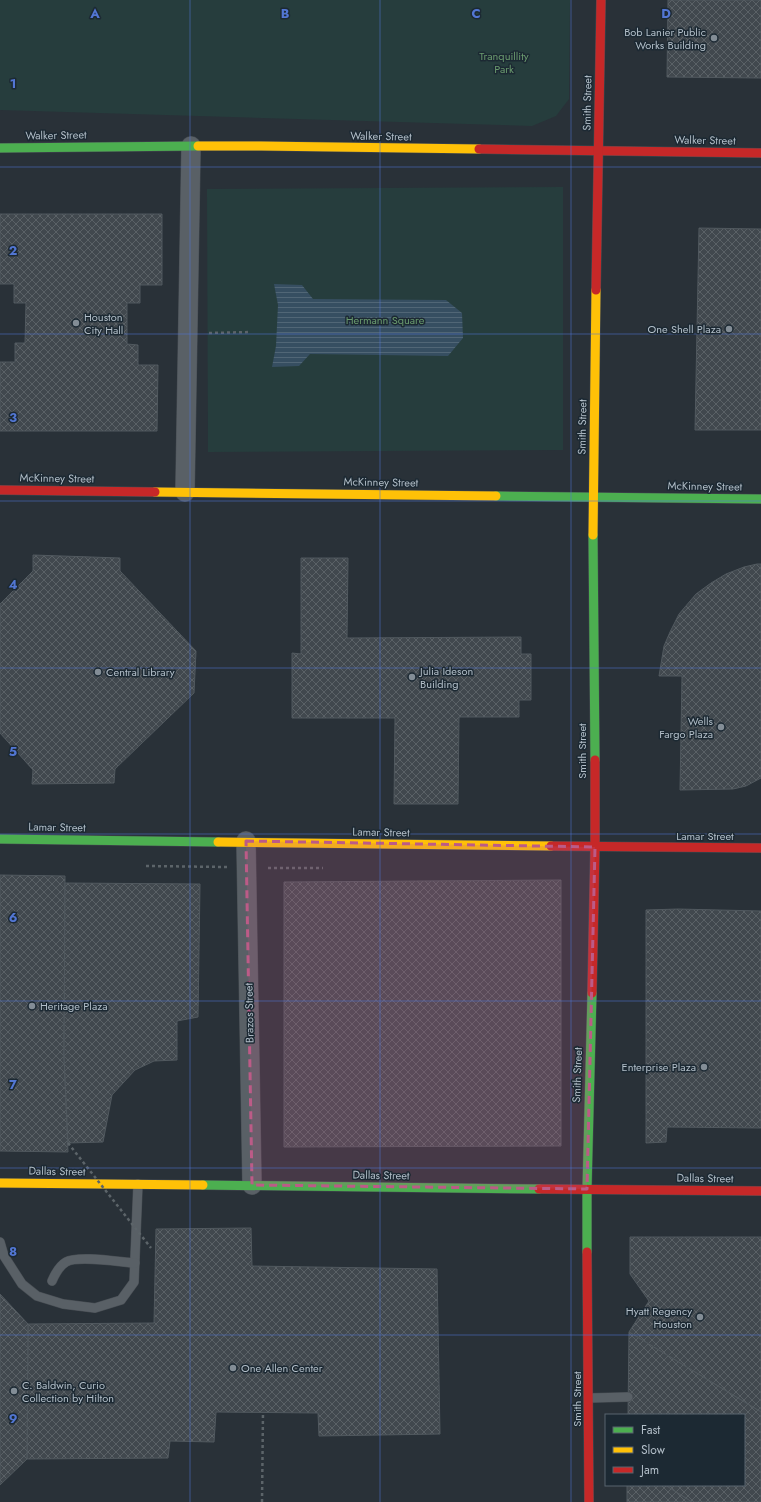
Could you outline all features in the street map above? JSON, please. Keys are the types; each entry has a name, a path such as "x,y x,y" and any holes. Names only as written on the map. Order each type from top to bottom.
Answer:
{"street":[{"name":"Smith Street","path":"589,1502 587,1189 595,847 593,497 601,0"},
{"name":"Walker Street","path":"0,148 191,146 761,153"},
{"path":"185,492 191,146"},
{"name":"McKinney Street","path":"0,490 761,499"},
{"name":"Lamar Street","path":"0,839 761,848"},
{"name":"Brazos Street","path":"246,841 252,1185"},
{"name":"Dallas Street","path":"0,1183 761,1191"}],"lane":[{"path":"0,1242 4,1256 22,1284 36,1296 63,1304 95,1308 121,1300 134,1282 138,1184"},
{"path":"52,1281 56,1271 67,1262 81,1259 134,1263"},
{"path":"589,1398 628,1397"}],"path":[{"path":"207,333 250,332"},
{"path":"68,1143 151,1248"},
{"path":"262,1502 263,1412"}],"highlighted area":[{"path":"246,841 595,847 587,1189 252,1185"}],"green space":[{"name":"Tranquillity Park","path":"0,0 570,0 569,99 556,116 532,126 0,110"},
{"name":"Hermann Square","path":"563,187 563,450 208,452 207,189"}],"water":[{"path":"274,284 302,285 313,299 446,300 462,313 463,338 448,356 310,354 299,366 272,367 276,346 278,305"}],"building":[{"name":"Bob Lanier Public Works Building","path":"668,0 761,0 761,78 667,77"},
{"name":"Houston City Hall","path":"0,214 162,214 162,285 140,285 140,303 127,303 127,344 138,345 138,365 158,365 157,431 0,431 0,362 15,362 15,343 25,343 26,303 14,303 14,284 0,284"},
{"name":"One Shell Plaza","path":"699,228 761,229 761,430 695,430"},
{"name":"Central Library","path":"33,555 120,558 120,571 196,651 194,693 115,769 114,783 32,784 33,770 0,733 0,604 33,571"},
{"name":"Julia Ideson Building","path":"301,558 348,558 347,638 521,637 521,654 531,654 531,700 519,700 519,717 459,717 458,804 394,804 395,718 292,718 292,653 301,654"},
{"name":"Wells Fargo Plaza","path":"761,564 761,778 746,786 733,789 680,790 682,676 659,676 664,646 679,614 696,594 726,574"},
{"name":"Heritage Plaza","path":"0,875 65,876 64,1056 68,1152 0,1151"},
{"path":"561,880 561,1146 284,1147 284,882"},
{"path":"65,883 200,884 198,1017 177,1021 177,1060 154,1061 135,1070 112,1095 103,1142 68,1143 64,1056"},
{"name":"Enterprise Plaza","path":"678,909 761,911 761,1128 667,1127 666,1142 646,1143 646,910"},
{"name":"One Allen Center","path":"251,1228 252,1266 437,1269 440,1434 319,1436 318,1413 216,1412 214,1442 170,1441 168,1458 27,1459 28,1324 154,1323 156,1229"},
{"name":"Hyatt Regency Houston","path":"630,1237 761,1237 761,1412 629,1332 649,1301 630,1274"},
{"name":"C. Baldwin, Curio Collection by Hilton","path":"0,1294 28,1324 27,1459 0,1485"},
{"path":"629,1332 761,1412 761,1502 692,1502 667,1486 745,1486 745,1414 628,1414"},
{"path":"627,1486 667,1486 692,1502 627,1502"}],"traffic: fast":[{"path":"0,148 198,146"},
{"path":"496,496 761,499"},
{"path":"593,535 595,760"},
{"path":"0,839 218,842"},
{"path":"587,1252 587,1189 592,993"},
{"path":"203,1185 539,1189"}],"traffic: slow":[{"path":"198,146 479,149"},
{"path":"593,535 596,290"},
{"path":"155,492 496,496"},
{"path":"218,842 551,846"},
{"path":"0,1183 203,1185"}],"traffic: jam":[{"path":"596,290 601,0"},
{"path":"479,149 761,153"},
{"path":"0,490 155,492"},
{"path":"592,993 595,760"},
{"path":"551,846 761,848"},
{"path":"539,1189 761,1191"},
{"path":"587,1252 589,1502"}],"place":[{"name":"Bob Lanier Public Works Building","path":"714,38"},
{"name":"Houston City Hall","path":"76,323"},
{"name":"One Shell Plaza","path":"729,329"},
{"name":"Central Library","path":"98,672"},
{"name":"Julia Ideson Building","path":"412,677"},
{"name":"Wells Fargo Plaza","path":"721,727"},
{"name":"Heritage Plaza","path":"32,1006"},
{"name":"Enterprise Plaza","path":"704,1067"},
{"name":"Hyatt Regency Houston","path":"700,1317"},
{"name":"One Allen Center","path":"233,1368"},
{"name":"C. Baldwin, Curio Collection by Hilton","path":"14,1391"}]}
